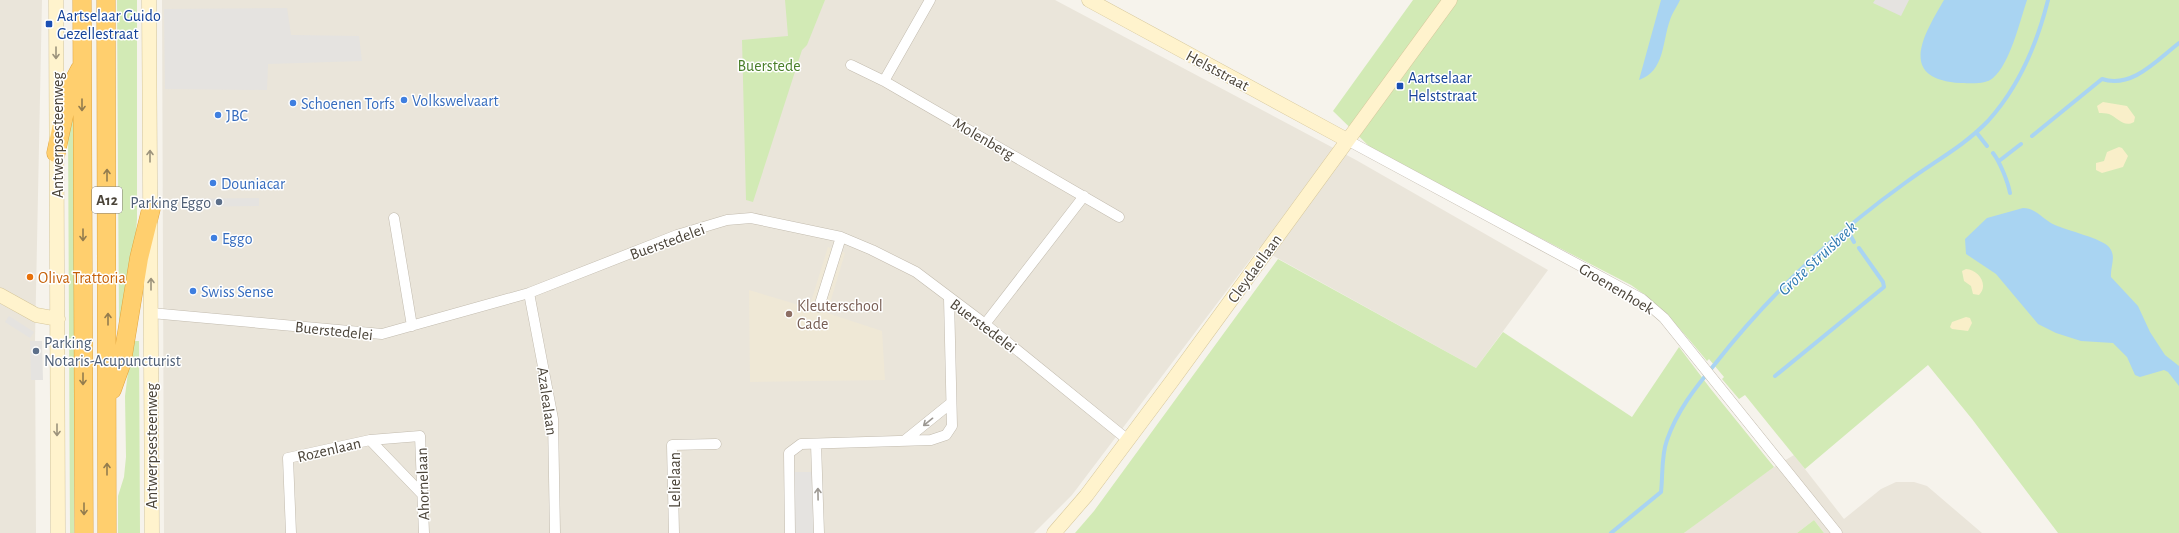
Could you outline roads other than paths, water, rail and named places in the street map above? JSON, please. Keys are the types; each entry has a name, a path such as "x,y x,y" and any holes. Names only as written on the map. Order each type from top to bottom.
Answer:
{"highway":[{"name":"A12","path":"82,0 84,533"},
{"name":"A12","path":"106,0 108,400 107,533"},
{"path":"56,153 70,88 82,66"},
{"path":"108,400 122,362 139,258 151,209"}],"main road":[{"name":"Antwerpsesteenweg","path":"56,0 58,533"},
{"name":"Antwerpsesteenweg","path":"149,0 152,533"},
{"name":"Helststraat","path":"1088,0 1347,140"},
{"name":"Cleydaellaan","path":"1054,533 1086,496 1128,440 1450,0"},
{"path":"0,295 36,315 58,319"}],"street":[{"path":"884,80 930,0"},
{"name":"Molenberg","path":"851,65 884,80 1120,217"},
{"name":"Groenenhoek","path":"1347,140 1642,299 1664,318 1717,383 1742,418 1837,533"},
{"path":"985,324 1084,196"},
{"path":"394,218 412,326"},
{"name":"Buerstedelei","path":"150,313 382,334 529,293 677,235 727,220 751,218 841,237 872,250 916,272 948,298 985,324 1128,440"},
{"path":"819,307 841,237"},
{"name":"Azalealaan","path":"529,293 553,419 555,533"},
{"path":"790,533 789,453 801,444 931,440 946,435 952,426 948,298"},
{"path":"904,441 951,403"},
{"name":"Rozenlaan","path":"291,533 288,458 370,440 420,436"},
{"name":"Ahornelaan","path":"420,436 424,533"},
{"path":"370,440 422,494"},
{"name":"Lelielaan","path":"674,533 672,445 716,444"},
{"path":"816,444 819,533"}],"water":[{"path":"1661,0 1680,0 1671,17 1658,63 1654,70 1639,80"},
{"path":"1944,0 2027,0 2009,53 1999,71 1990,80 1982,83 1961,83 1941,80 1928,73 1922,64 1921,54 1923,41"},
{"path":"2023,208 2036,212 2055,225 2100,241 2109,247 2113,254 2111,277 2138,306 2150,332 2165,355 2179,366 2179,386 2168,372 2164,370 2140,377 2135,375 2127,357 2113,343 2081,341 2056,333 2038,324 1996,274 1966,254 1965,239 1987,218"}],"waterway":[{"name":"Grote Struisbeek","path":"1611,533 1661,492 1665,446 1676,419 1700,382 1757,314 1828,244 1905,183 1968,139 1988,121 1999,108 2009,94 2026,64 2044,16 2048,0"},
{"path":"2032,136 2102,79 2113,81 2124,80 2134,76 2144,71 2179,43"},
{"path":"1976,132 1987,146"},
{"path":"1999,161 2021,144"},
{"path":"1993,153 2003,172 2010,193"},
{"path":"1847,229 1854,242"},
{"path":"1775,376 1884,287 1883,282 1859,248"}],"place":[{"name":"Aartselaar Guido Gezellestraat","path":"49,24"},
{"name":"Aartselaar Helststraat","path":"1400,86"},
{"name":"Volkswelvaart","path":"404,100"},
{"name":"Schoenen Torfs","path":"293,103"},
{"name":"JBC","path":"218,115"},
{"name":"Douniacar","path":"213,183"},
{"name":"Parking Eggo","path":"219,202"},
{"name":"Eggo","path":"214,238"},
{"name":"Oliva Trattoria","path":"30,277"},
{"name":"Swiss Sense","path":"193,291"},
{"name":"Kleuterschool Cade","path":"789,314"},
{"name":"Parking Notaris-Acupuncturist","path":"36,351"}],"park label":[{"name":"Buerstede","path":"769,65"}]}
